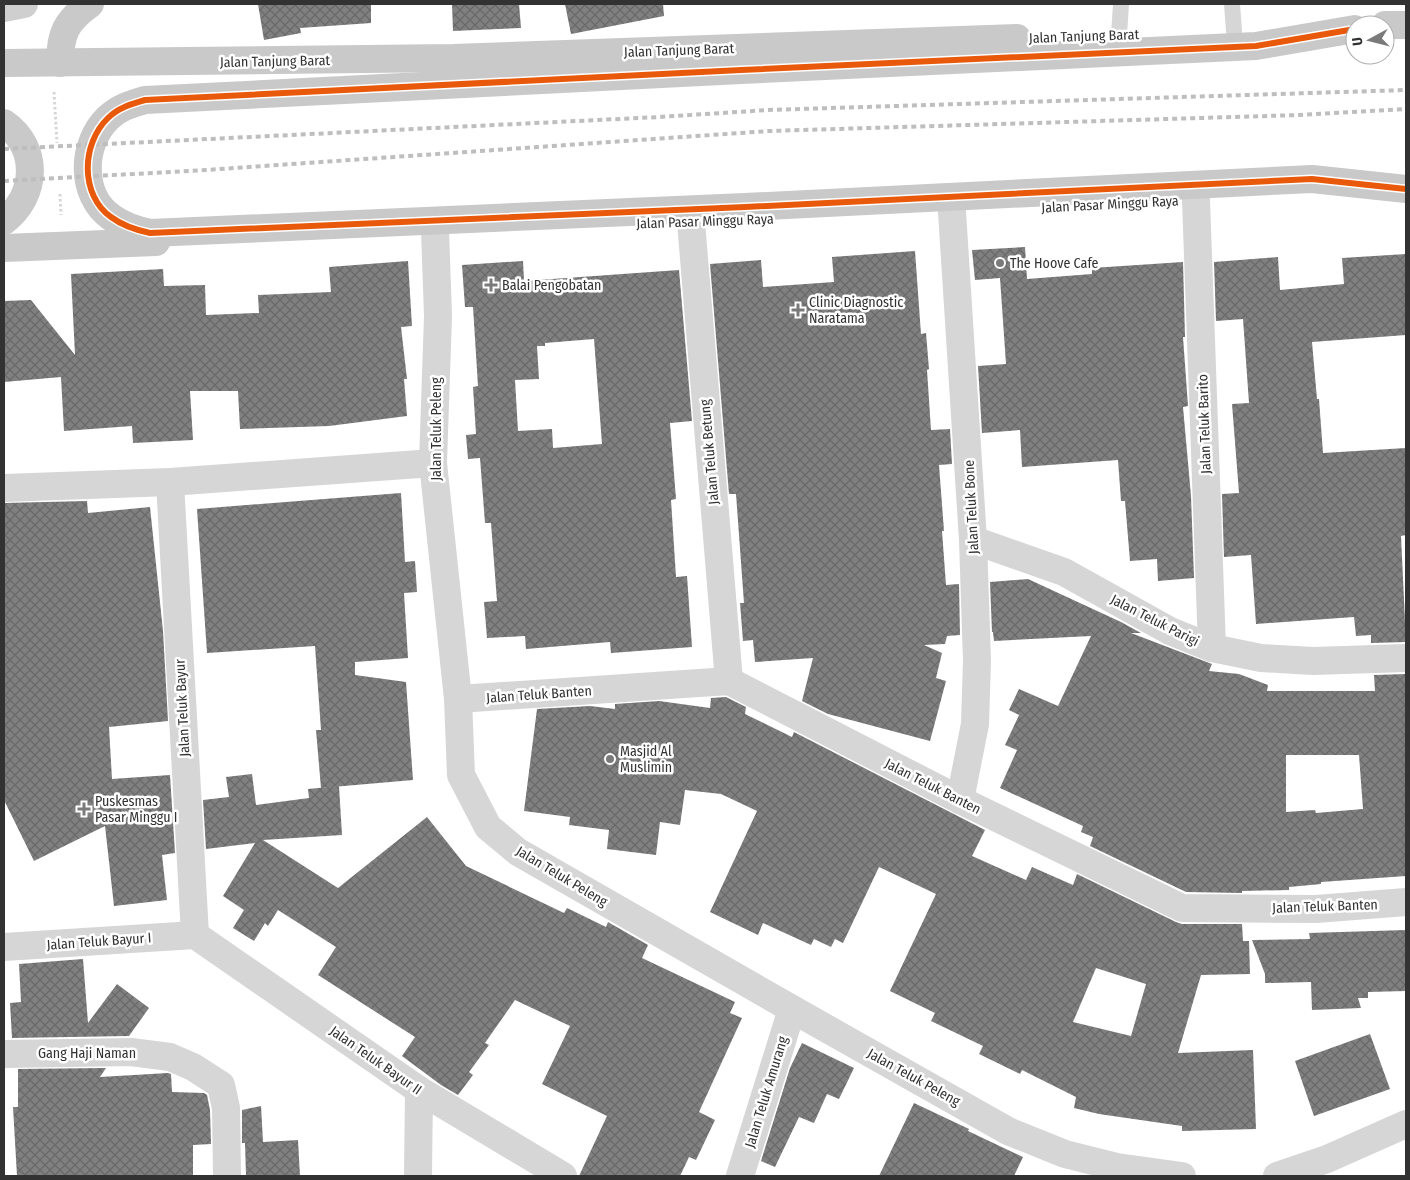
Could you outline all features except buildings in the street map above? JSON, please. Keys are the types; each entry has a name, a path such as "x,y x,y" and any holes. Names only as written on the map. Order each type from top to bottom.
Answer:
{"main road":[{"path":"60,63 60,44 66,27 78,12 90,4"},
{"name":"Jalan Tanjung Barat","path":"4,63 453,58 1345,28"},
{"path":"1345,30 1256,46 145,100 128,105 108,118 98,131 90,147 87,168 90,183 98,202 110,217 132,229 150,233 745,208 1312,179 1406,189"},
{"path":"4,123 22,142 31,166 29,186 24,200 15,213 4,222"},
{"name":"Jalan Pasar Minggu Raya","path":"4,248 434,230 952,212 1196,200 1406,194"}],"street":[{"path":"4,8 24,4"},
{"name":"Jalan Teluk Barito","path":"1196,200 1212,648"},
{"name":"Jalan Teluk Bone","path":"952,212 973,540 977,661 975,724 960,800"},
{"name":"Jalan Teluk Betung","path":"691,222 729,681"},
{"name":"Jalan Teluk Peleng","path":"434,230 438,316 433,463 458,699 461,774 488,827 518,852 1008,1131 1065,1154 1108,1165 1182,1176"},
{"path":"4,488 170,482 433,463"},
{"name":"Jalan Teluk Bayur","path":"170,482 195,934"},
{"name":"Jalan Teluk Parigi","path":"973,540 1064,572 1170,631 1212,648 1261,658 1313,661 1406,658"},
{"name":"Jalan Teluk Banten","path":"458,699 729,681 960,800 1182,908 1316,909 1406,902"},
{"name":"Jalan Teluk Bayur I","path":"4,947 195,934"},
{"name":"Jalan Teluk Bayur II","path":"195,934 419,1090 563,1176"},
{"name":"Jalan Teluk Amurang","path":"740,1176 792,1009"},
{"name":"Gang Haji Naman","path":"4,1054 131,1052 170,1057 193,1067 221,1085 226,1108 226,1176"},
{"path":"418,1176 419,1090"},
{"path":"1277,1176 1326,1159 1406,1124"}],"lane":[{"path":"1119,35 1121,4"},
{"path":"1232,4 1234,31"}],"path":[{"path":"54,91 57,149"},
{"path":"59,188 61,217"}],"railway":[{"path":"4,149 768,110 1406,90"},
{"path":"4,181 206,170 769,131 1300,115 1406,109"}],"cycle path":[{"path":"1345,31 1256,46 145,100 120,109 108,118 99,129 89,155 89,183 101,207 111,217 120,223 150,233 745,207 1312,179 1406,189"}],"place":[{"name":"The Hoove Cafe","path":"1000,263"},
{"name":"Balai Pengobatan","path":"491,285"},
{"name":"Clinic Diagnostic Naratama","path":"798,310"},
{"name":"Masjid Al Muslimin","path":"610,759"},
{"name":"Puskesmas Pasar Minggu I","path":"84,809"}]}
